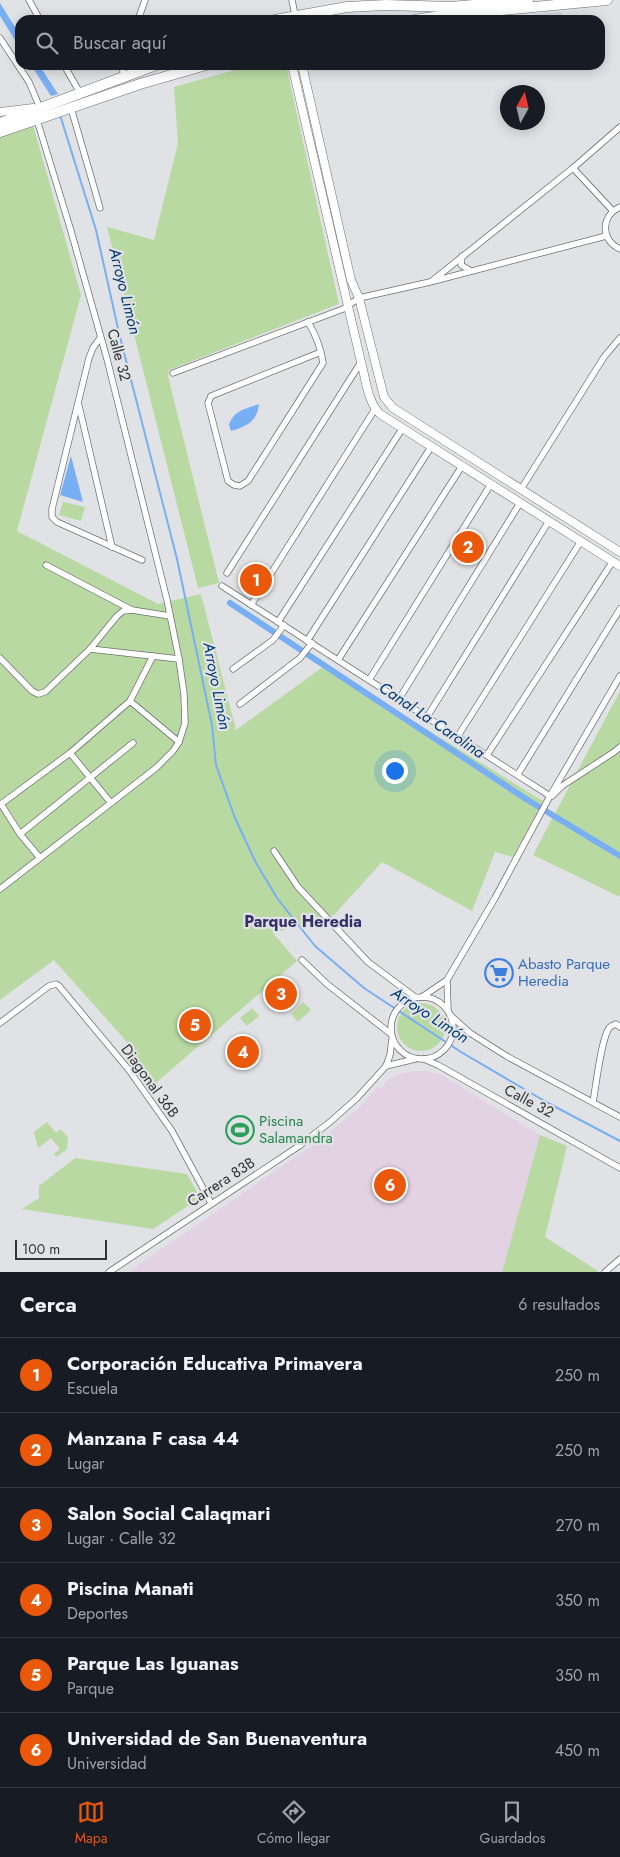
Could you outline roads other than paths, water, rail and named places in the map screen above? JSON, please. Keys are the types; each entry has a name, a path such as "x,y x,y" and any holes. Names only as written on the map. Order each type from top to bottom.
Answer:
{"highway":[{"path":"302,15 347,7 528,0"},
{"path":"450,15 607,0"},
{"path":"0,123 45,109 80,93 144,70"},
{"path":"45,109 71,108 140,84 189,70"},
{"path":"0,132 37,120 45,109"}],"street":[{"path":"29,0 37,15"},
{"path":"140,15 145,0"},
{"path":"286,15 292,0"},
{"path":"0,38 15,61"},
{"path":"0,112 45,109 21,70"},
{"path":"67,70 80,93"},
{"path":"123,70 124,78"},
{"path":"293,70 361,362 371,402 375,409 402,429 620,566"},
{"path":"303,70 351,280 358,298 384,397 393,408 620,552"},
{"path":"71,108 100,208"},
{"name":"Calle 32","path":"37,120 72,231 167,600 184,694 185,723 179,742"},
{"path":"430,282 573,168 620,127"},
{"path":"573,168 613,211"},
{"path":"620,207 613,211 606,223 606,236 612,244 620,249"},
{"path":"173,373 348,307 358,298 430,282 606,236"},
{"path":"462,256 461,265 465,269 472,271"},
{"path":"308,322 314,331 321,352 323,363 248,481 240,486 232,484 228,481 217,441 208,404 210,396 321,352"},
{"path":"100,338 89,358 52,508 52,517 57,522 142,560"},
{"path":"521,489 604,357 620,338"},
{"path":"227,573 361,362"},
{"path":"78,403 112,547"},
{"path":"251,605 375,409"},
{"path":"233,669 273,640 281,624 402,429"},
{"path":"240,704 300,658 306,650 431,447"},
{"path":"449,458 455,447"},
{"path":"338,660 462,466"},
{"path":"369,680 491,484"},
{"path":"399,699 520,503"},
{"path":"427,717 549,521"},
{"path":"458,736 581,541"},
{"path":"488,755 612,561"},
{"path":"46,565 132,610"},
{"path":"222,586 518,774 548,799"},
{"path":"518,774 620,609"},
{"path":"0,658 32,691 38,694 45,692 90,649 123,611 132,610 170,616"},
{"path":"90,649 179,659"},
{"path":"40,858 20,834 0,804 70,753 130,701 153,656"},
{"path":"422,997 447,980 495,898 548,799 620,676"},
{"path":"0,888 156,768 173,751 179,742 130,701"},
{"path":"20,834 133,743"},
{"path":"548,799 562,786 620,747"},
{"path":"70,753 111,803"},
{"path":"274,851 298,887 368,962 415,997"},
{"path":"302,960 327,984 391,1037 401,1052 416,1059"},
{"path":"386,1066 433,1057 450,1043 453,1030 449,1013 447,980"},
{"name":"Diagonal 36B","path":"0,1023 49,986 56,984 129,1070 172,1131 211,1203"},
{"path":"391,1037 390,1024 392,1016 401,1004 415,997 437,1000 449,1013"},
{"name":"Calle 32","path":"449,1013 470,1033 508,1057 620,1117"},
{"path":"592,1102 608,1030 616,1024 620,1027"},
{"name":"Carrera 83B","path":"109,1272 298,1146 330,1122 357,1098 386,1066 390,1054 391,1037"},
{"name":"Calle 32","path":"424,1059 438,1065 620,1168"},
{"path":"605,1272 620,1259"}],"water":[{"path":"0,3 15,27 15,40 0,16"},
{"path":"34,70 42,70 58,94 51,96"},
{"path":"259,404 256,415 250,422 231,431 229,425 237,413"},
{"path":"71,456 83,502 60,495"}],"waterway":[{"name":"Arroyo Limón","path":"60,115 96,230 119,333 177,559 212,725 216,765 235,818 255,861 277,898 315,946 364,988 461,1052 548,1103 620,1141"},
{"name":"Canal La Carolina","path":"230,603 526,799 620,856"}],"place":[{"name":"Manzana F casa 44","path":"468,547"},
{"name":"Corporación Educativa Primavera","path":"256,580"},
{"name":"Abasto Parque Heredia","path":"499,973"},
{"name":"Salon Social Calaqmari","path":"281,994"},
{"name":"Parque Las Iguanas","path":"195,1025"},
{"name":"Piscina Manati","path":"243,1052"},
{"name":"Piscina Salamandra","path":"240,1130"},
{"name":"Universidad de San Buenaventura","path":"390,1185"}],"district":[{"name":"Parque Heredia","path":"303,921"}]}
